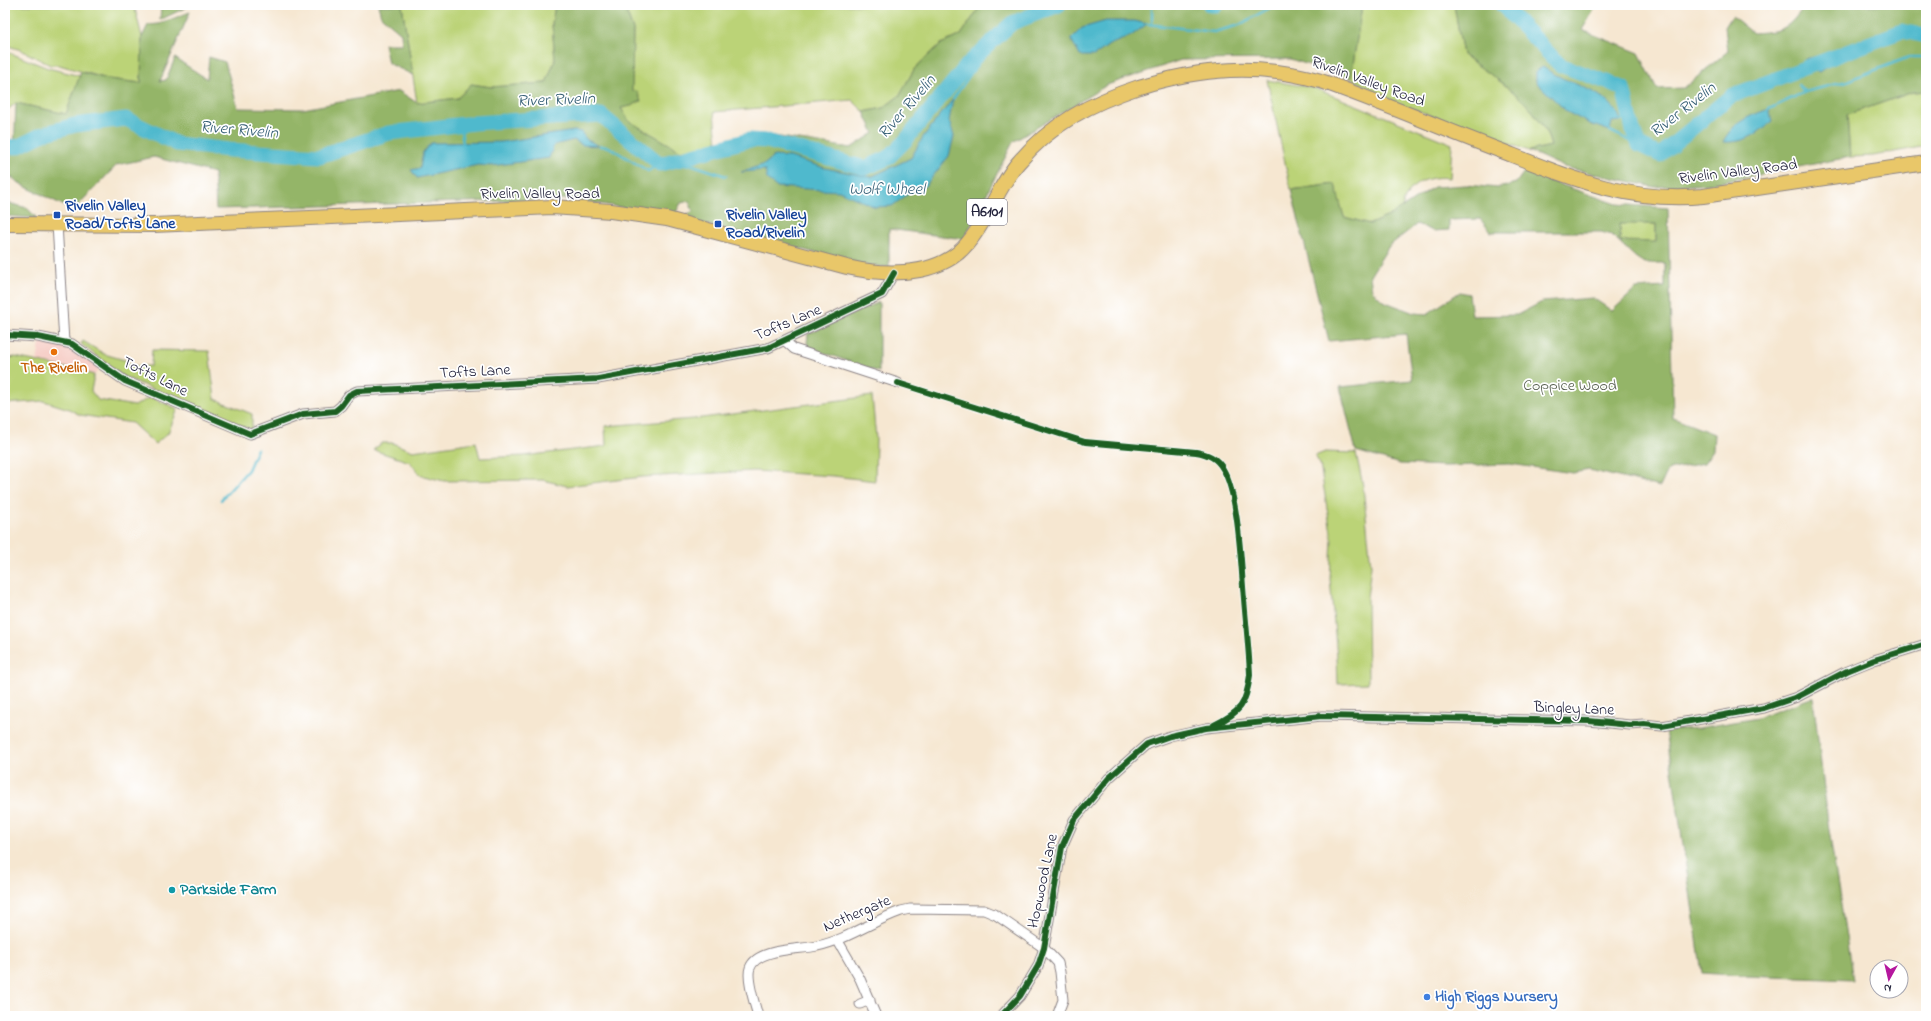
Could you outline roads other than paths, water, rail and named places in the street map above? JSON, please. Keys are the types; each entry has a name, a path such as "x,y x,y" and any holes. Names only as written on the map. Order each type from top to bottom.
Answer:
{"main road":[{"name":"Rivelin Valley Road","path":"5,224 154,224 570,207 633,213 667,219 847,267 867,271 894,273 927,267 948,259 957,253 973,237 994,198 1019,162 1047,135 1067,119 1114,95 1176,76 1213,71 1241,70 1284,73 1321,81 1568,177 1613,190 1647,196 1671,198 1703,196 1926,163"}],"street":[{"path":"57,224 64,342"},
{"name":"Tofts Lane","path":"5,335 38,337 64,342 80,348 125,381 250,434 303,414 335,411 341,406 349,395 357,391 598,379 768,348 882,294 894,273"},
{"path":"785,341 794,349 898,383"},
{"name":"Bingley Lane","path":"1206,728 1322,716 1588,721 1662,726 1764,708 1797,697 1848,671 1874,660 1926,644"},
{"name":"Hopwood Lane","path":"1001,1016 1020,996 1030,980 1044,948 1062,847 1074,820 1084,806 1109,778 1146,744 1170,736 1206,728"},
{"name":"Nethergate","path":"758,1016 749,976 750,968 756,960 765,955 816,947 838,940 901,911 910,909 977,909 984,910 996,916 1044,948 1058,963 1063,1000 1057,1016"},
{"path":"838,940 870,1000 876,1016"},
{"path":"860,1004 870,1000"}],"water":[{"path":"1106,21 1135,21 1147,24 1131,36 1109,45 1094,56 1080,56 1071,39 1082,28"},
{"path":"1823,55 1829,65 1819,72 1806,68 1805,59"},
{"path":"1543,67 1598,95 1608,102 1616,111 1621,121 1612,122 1610,131 1590,124 1567,112 1536,82 1536,71"},
{"name":"Wolf Wheel","path":"953,99 949,121 954,136 949,156 925,186 912,191 892,206 875,207 839,191 776,187 767,179 765,170 741,172 765,164 774,156 790,157 825,168 871,177 911,158 923,137"},
{"path":"1769,109 1772,121 1761,130 1750,137 1738,141 1723,142 1732,129 1742,121 1748,117"},
{"path":"574,131 581,132 587,140 600,146 582,145 574,140 554,145 549,158 491,166 478,165 417,178 411,170 420,168 423,152 431,143 501,142"}],"waterway":[{"name":"River Rivelin","path":"5,146 17,147 43,134 75,125 126,119 177,144 229,150 319,156 389,133 474,123 601,115 660,164 749,140 767,141 865,168 888,158 905,141 968,64 1012,23 1059,5"},
{"path":"1152,5 1152,24"},
{"name":"River Rivelin","path":"1210,5 1216,5"},
{"path":"1147,24 1214,32 1239,25 1275,5"},
{"name":"River Rivelin","path":"1502,5 1560,65 1623,88 1633,130 1639,145 1660,155 1731,96 1902,31 1926,36"},
{"path":"1513,16 1518,7 1525,5"},
{"path":"1798,85 1805,92 1847,81 1909,57 1926,57"},
{"path":"953,99 977,65 975,58"},
{"path":"1769,109 1805,92"},
{"name":"River Rivelin","path":"1621,120 1632,119"},
{"path":"460,124 463,143"},
{"path":"1610,131 1639,145"},
{"name":"River Rivelin","path":"600,146 609,147 648,171 660,164 663,169 690,164 726,176"},
{"path":"221,500 248,470 257,449"}],"place":[{"name":"Rivelin Valley Road/Tofts Lane","path":"57,215"},
{"name":"Rivelin Valley Road/Rivelin","path":"718,224"},
{"name":"The Rivelin","path":"54,352"},
{"name":"Parkside Farm","path":"172,890"},
{"name":"High Riggs Nursery","path":"1427,997"}],"park label":[{"name":"Coppice Wood","path":"1570,386"}]}
